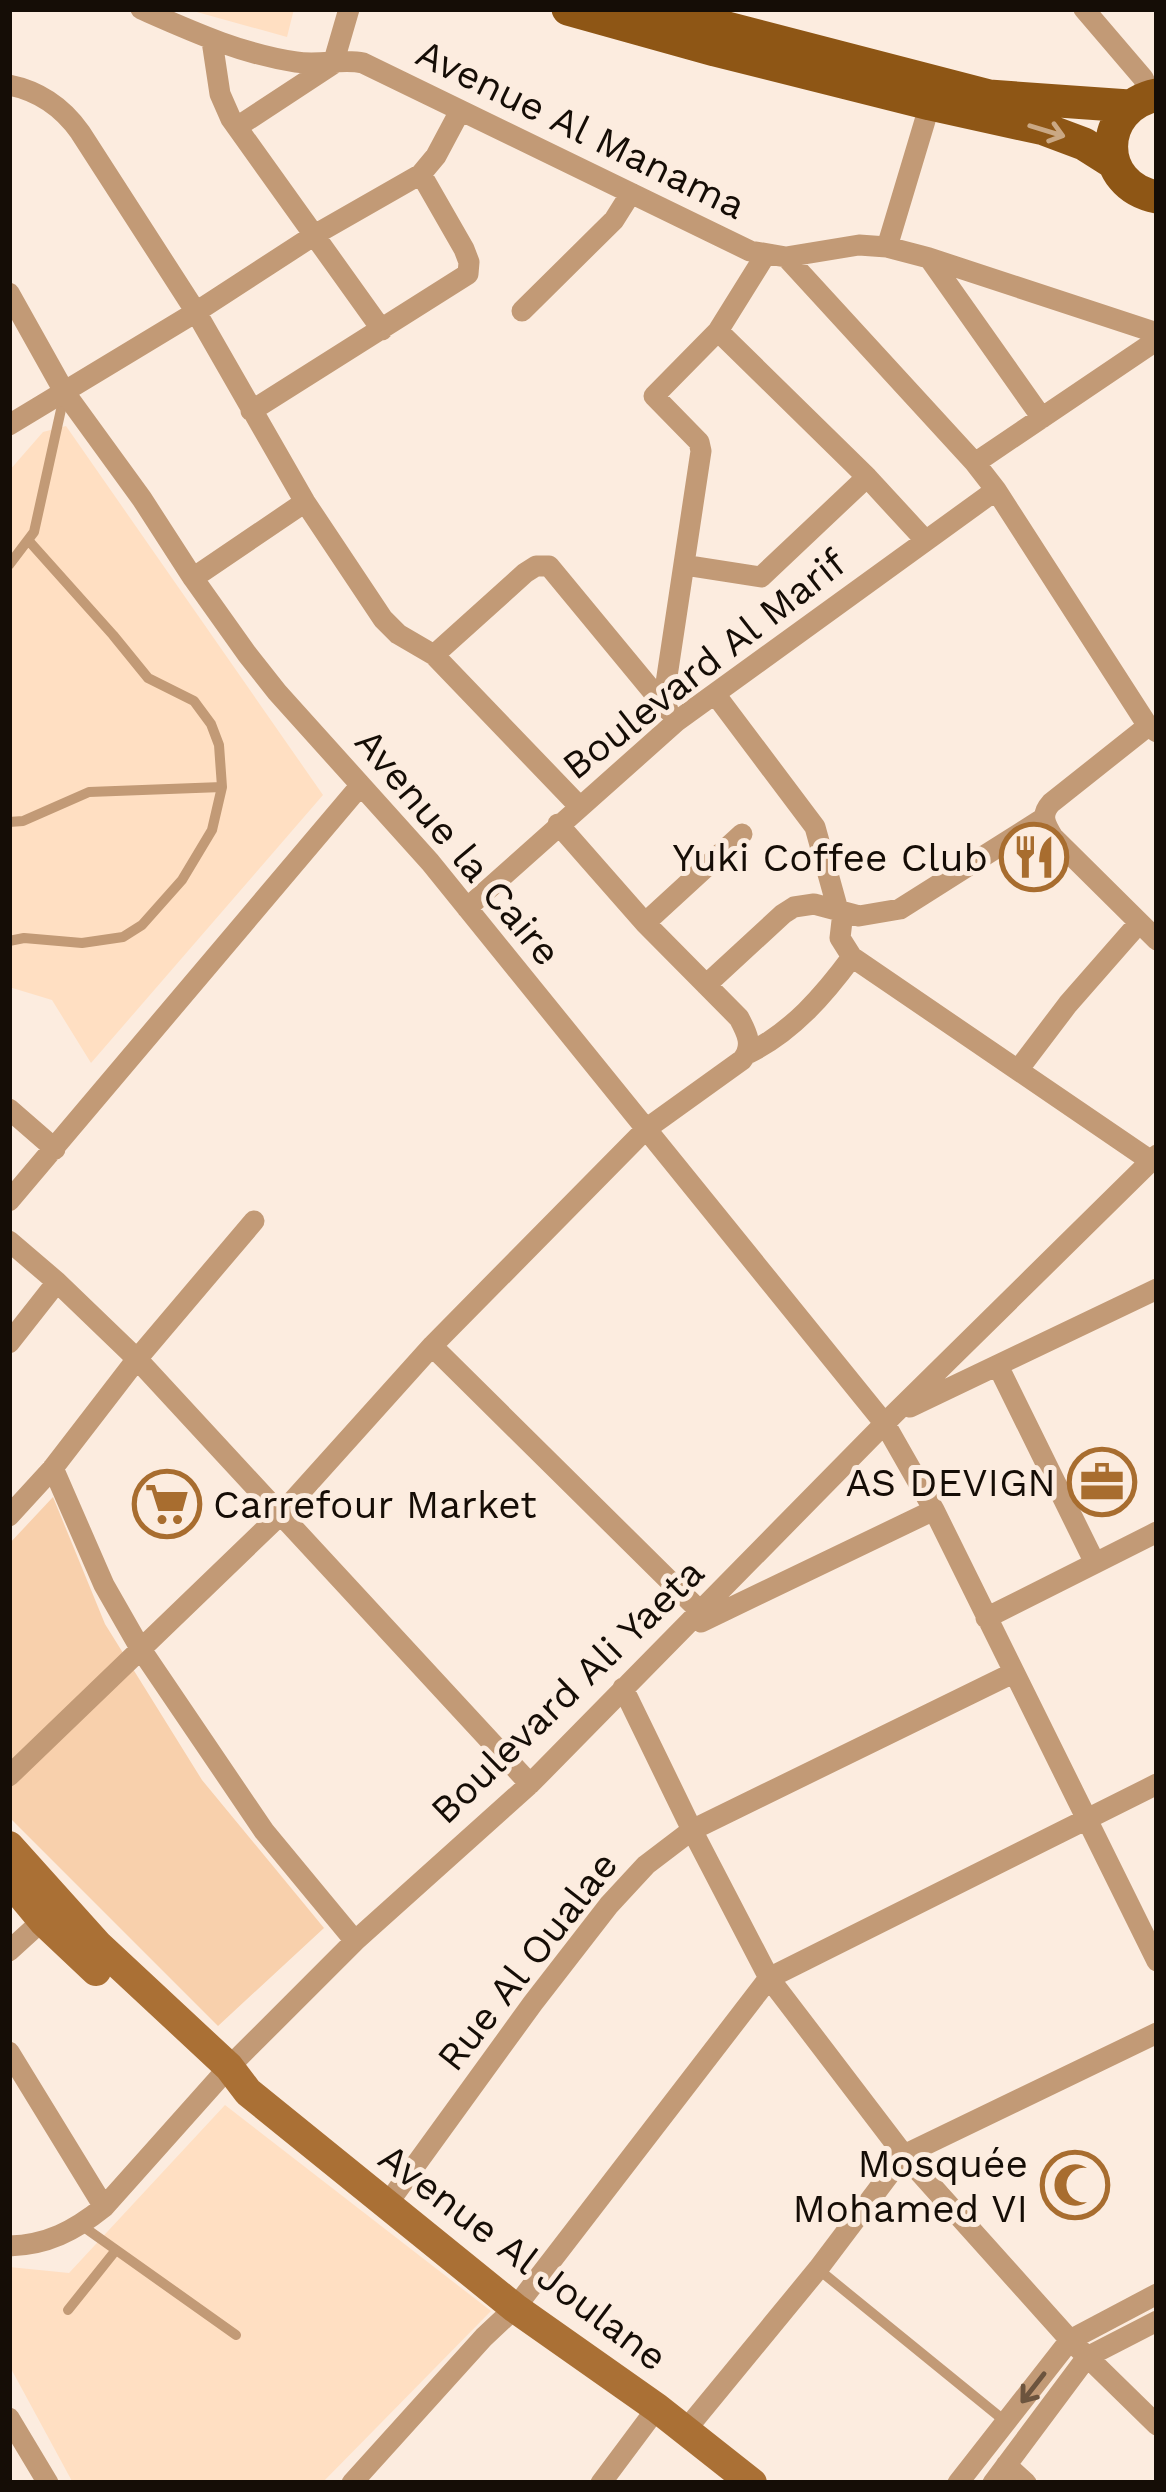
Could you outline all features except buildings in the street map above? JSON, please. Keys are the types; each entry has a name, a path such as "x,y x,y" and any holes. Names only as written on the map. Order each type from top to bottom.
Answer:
{"main road":[{"path":"568,9 715,50 1044,129 1084,144 1114,163"},
{"path":"663,10 720,19 989,95 1146,99"},
{"path":"1146,99 1116,123 1111,142 1122,178 1155,198"}],"street":[{"name":"Avenue Al Manama","path":"141,9 212,40 276,59 363,63 727,242 776,256 860,245 887,247 1157,336"},
{"path":"237,127 333,64 350,9"},
{"path":"1084,9 1143,78 1146,99"},
{"path":"212,40 224,106 382,330"},
{"path":"9,85 48,100 71,120 196,312 305,502 383,619 398,634 434,655 579,806"},
{"path":"887,247 930,104"},
{"path":"9,425 421,174 460,111"},
{"path":"251,411 470,271 464,249 421,174"},
{"path":"522,310 614,220 632,193"},
{"name":"Avenue Al Manama","path":"776,256 975,463 1152,729"},
{"path":"670,712 683,565 701,452 699,442 654,396 718,332 776,256"},
{"path":"929,258 1042,418"},
{"name":"Avenue la Caire","path":"12,306 65,393 277,692 430,862 889,1419 1157,1961"},
{"path":"718,332 867,477 925,541"},
{"path":"975,463 1157,336"},
{"path":"683,565 761,577 867,477"},
{"name":"Boulevard Al Marif","path":"467,908 579,806 670,712 715,694 996,490"},
{"path":"193,578 305,502"},
{"path":"434,655 525,573 536,566 549,566 670,712"},
{"path":"715,694 815,827 841,911 840,938 852,957 1154,1158"},
{"path":"1152,729 1051,803 1044,818 1053,837 1157,940"},
{"path":"9,1201 360,785"},
{"path":"706,985 794,907 814,904 859,916 900,909 1044,818"},
{"path":"558,824 645,923 739,1018 750,1044 748,1053"},
{"path":"645,923 742,834"},
{"path":"1018,1070 1139,923"},
{"path":"9,1776 280,1515 432,1346 646,1129 748,1053 772,1042 814,1004 852,957"},
{"path":"9,1109 55,1149"},
{"name":"Boulevard Ali Yaeta","path":"10,2245 50,2240 104,2207 232,2080 356,1941 530,1784 1154,1158"},
{"path":"9,1516 254,1221"},
{"path":"9,1241 137,1359 530,1784"},
{"path":"9,1342 57,1282"},
{"path":"889,1419 1157,1288"},
{"path":"432,1346 701,1612"},
{"path":"998,1366 1095,1563"},
{"path":"53,1468 104,1585 140,1648 264,1831 356,1941"},
{"path":"684,1630 934,1510"},
{"path":"986,1618 1157,1532"},
{"name":"Rue Al Oualae","path":"388,2203 609,1905 646,1865 692,1830 1013,1673"},
{"path":"622,1688 769,1978 904,2155 1070,2340 1157,2426"},
{"path":"352,2483 515,2308 769,1978 1157,1784"},
{"path":"9,1846 51,1913"},
{"path":"9,1880 51,1913"},
{"path":"9,1951 51,1913"},
{"name":"Avenue Al Joulane","path":"51,1913 232,2080 515,2308 657,2408 752,2483"},
{"path":"684,2432 904,2155 1157,2033"},
{"path":"9,2052 104,2207"},
{"path":"958,2483 1070,2340 1157,2294"},
{"path":"1026,2483 1000,2474 1087,2357 1157,2321"},
{"path":"601,2483 657,2408"},
{"path":"9,2417 48,2483"}],"lane":[{"path":"9,565 34,532 65,393"},
{"path":"9,941 82,943 124,937 142,925 182,880 212,830 222,787 219,746 211,724 194,701 148,678 28,540"},
{"path":"9,822 23,821 89,792 222,787"},
{"path":"81,2225 236,2335"},
{"path":"68,2310 116,2250"},
{"path":"818,2269 1006,2422"}],"shaded area":[{"path":"186,9 294,9 287,37"},
{"path":"66,426 323,795 91,1063 52,1000 9,987 9,471 43,432"},
{"path":"53,1497 105,1624 202,1780 324,1928 218,2026 9,1817 9,1544"},
{"path":"225,2105 491,2311 322,2483 73,2483 9,2365 9,2267 69,2273"}],"place":[{"name":"Yuki Coffee Club","path":"1034,857"},
{"name":"AS DEVIGN","path":"1102,1482"},
{"name":"Carrefour Market","path":"167,1504"},
{"name":"Mosquée Mohamed VI","path":"1075,2185"}]}
